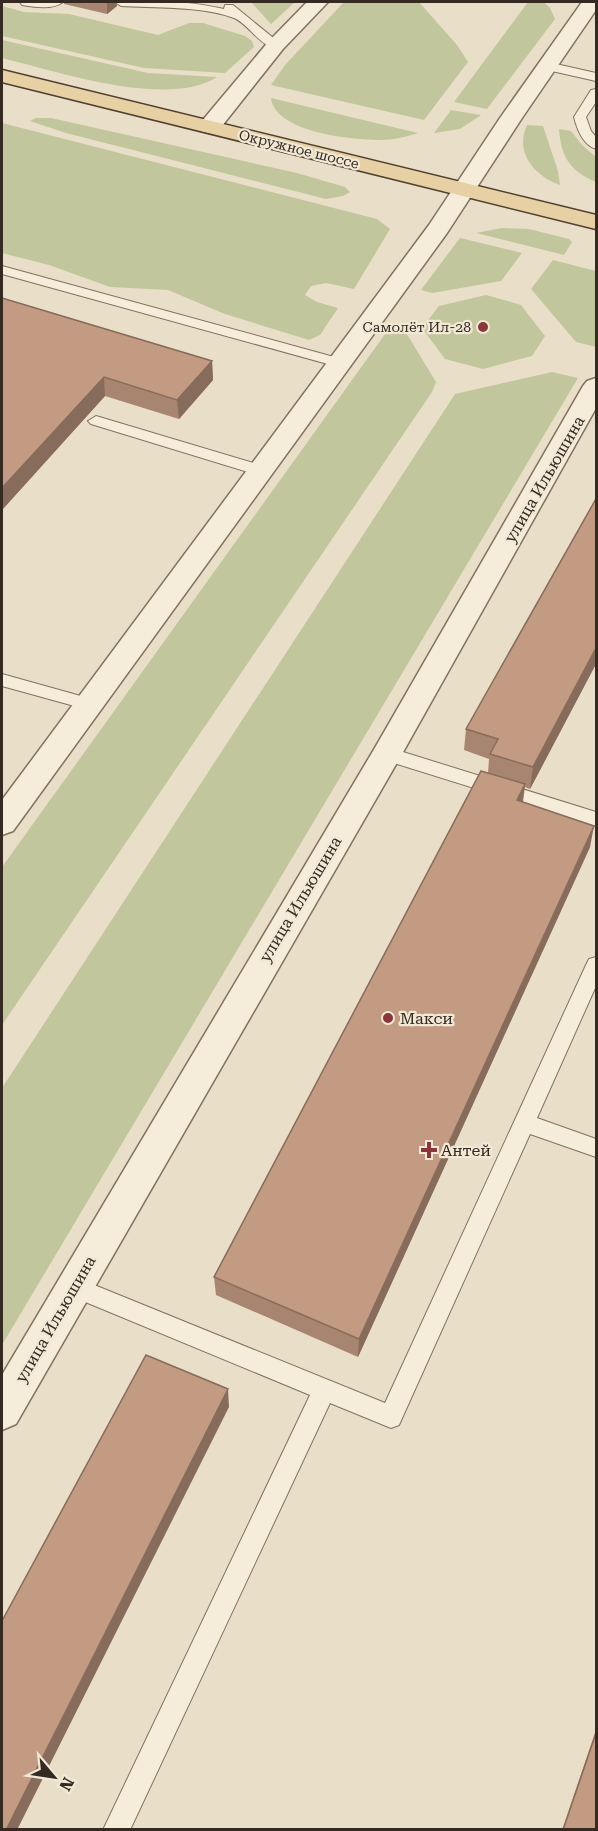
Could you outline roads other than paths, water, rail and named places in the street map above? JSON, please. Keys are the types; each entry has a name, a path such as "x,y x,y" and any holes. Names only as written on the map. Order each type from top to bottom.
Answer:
{"main road":[{"name":"Окружное шоссе","path":"2,76 597,222"}],"street":[{"path":"210,126 276,45 318,2"},
{"path":"2,823 466,190 511,118 592,2"},
{"name":"улица Ильюшина","path":"2,1411 387,754 597,386"}],"lane":[{"path":"26,2 39,4 57,2"},
{"path":"121,2 203,8 239,16"},
{"path":"221,2 276,45"},
{"path":"547,66 597,77"},
{"path":"597,93 580,117 585,132 597,145"},
{"path":"2,270 340,363"},
{"path":"96,421 261,471"},
{"path":"2,680 89,704"},
{"path":"387,754 597,819"},
{"path":"74,1287 392,1417 597,965"},
{"path":"526,1123 597,1148"},
{"path":"116,1830 324,1391"}],"place":[{"name":"Самолёт Ил-28","path":"483,327"},
{"name":"Макси","path":"388,1018"},
{"name":"Антей","path":"429,1150"}]}
